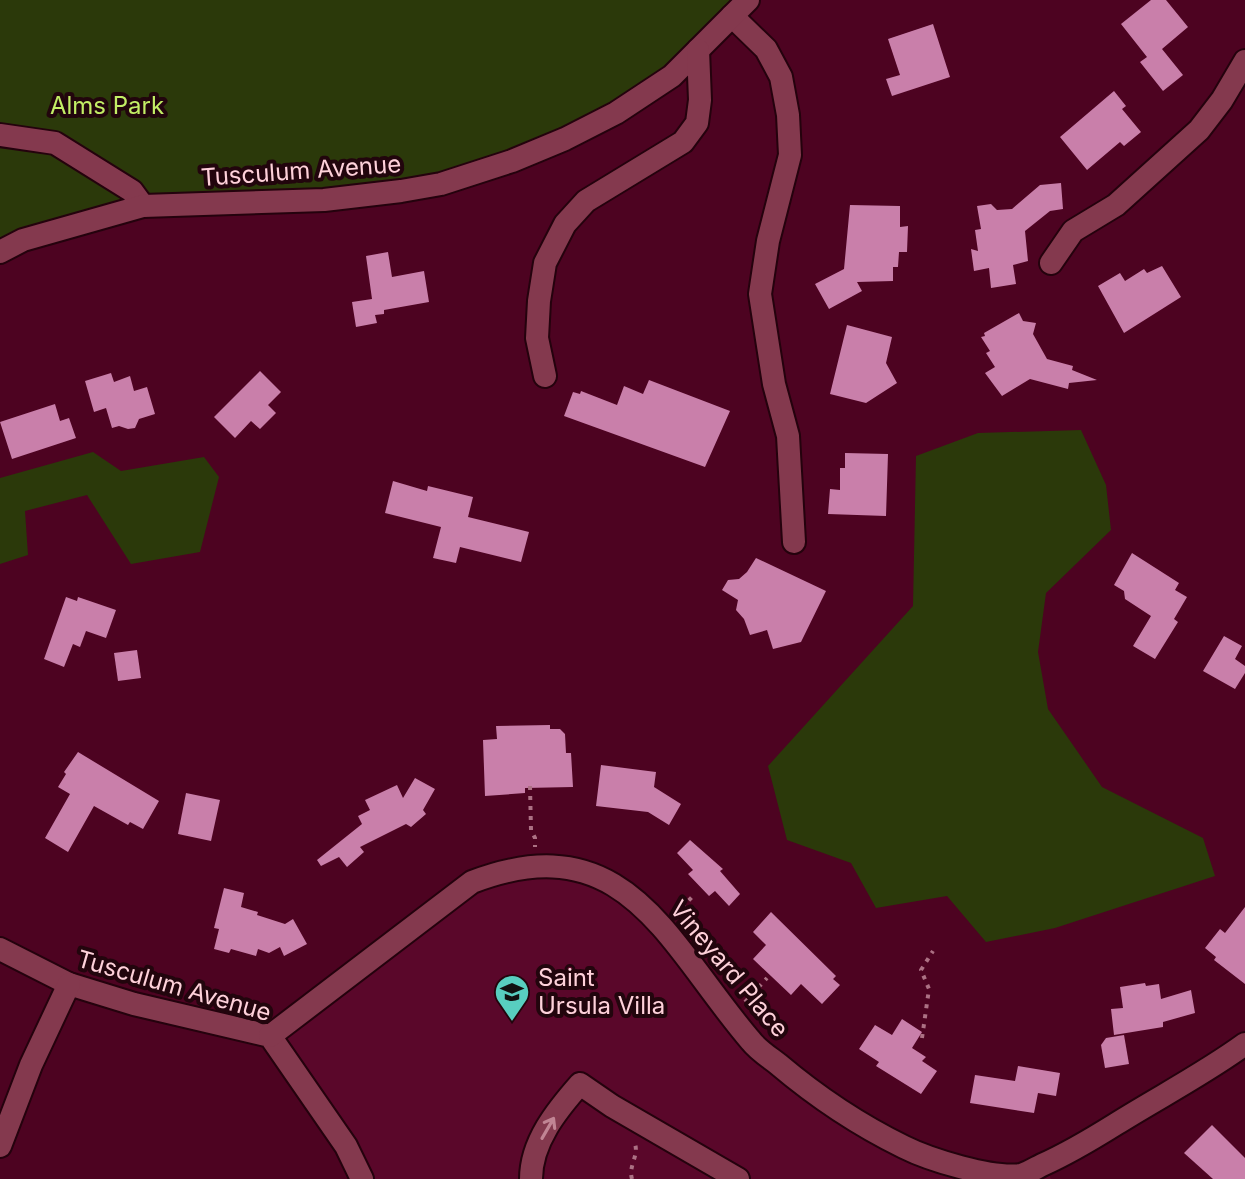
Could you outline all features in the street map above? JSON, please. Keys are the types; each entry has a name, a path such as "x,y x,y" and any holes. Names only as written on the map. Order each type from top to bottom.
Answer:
{"street":[{"name":"Tusculum Avenue","path":"0,252 23,240 143,206 324,200 441,184 512,161 616,113 672,76 740,8"},
{"path":"740,8 781,77 788,115 790,155 768,241 760,294 774,384 788,436 794,542"},
{"path":"545,376 537,338 545,263 565,224 586,201 683,142 697,123 698,50"},
{"path":"1051,263 1073,231 1116,205 1199,130 1222,100 1245,61"},
{"path":"0,135 55,143 132,191 143,206"},
{"name":"Vineyard Place","path":"270,1036 472,882 498,872 555,865 583,871 610,882 633,899 690,960 752,1042 797,1080 845,1114 931,1161 993,1174 1020,1175 1077,1149 1245,1044"},
{"name":"Tusculum Avenue","path":"0,949 69,984 134,1004 270,1036 346,1146 362,1179"},
{"path":"0,1146 31,1065 69,984"},
{"path":"531,1179 544,1133 560,1106 580,1084 738,1179"}],"path":[{"path":"530,786 531,830 535,838 533,866"},
{"path":"922,1038 929,989 921,970 933,951"},
{"path":"729,1011 740,1006 767,978"},
{"path":"632,1179 629,1170 637,1150"}],"shaded area":[{"name":"Saint Ursula Villa","path":"498,872 610,882 752,1042 845,1114 993,1174 1045,1164 1051,1179 362,1179 270,1036"}],"green space":[{"name":"Alms Park","path":"0,0 748,0 616,113 441,184 143,206 0,251"},
{"path":"1081,430 1106,485 1111,530 1046,593 1038,652 1048,709 1102,787 1203,838 1215,876 1055,928 986,942 947,896 876,908 851,863 787,840 768,766 913,606 916,456 978,433"},
{"path":"93,452 121,471 204,457 219,477 200,552 131,564 87,495 25,511 28,555 0,564 0,478"}],"building":[{"path":"1151,0 1166,0 1188,27 1162,49 1183,75 1163,91 1140,62 1147,57 1121,24"},
{"path":"933,24 950,77 892,96 886,79 900,75 888,39"},
{"path":"1114,91 1126,106 1122,109 1141,132 1124,146 1120,142 1087,170 1060,137"},
{"path":"1061,183 1063,209 1050,211 1025,231 1028,261 1013,265 1016,284 991,288 989,268 974,271 971,249 978,251 975,230 981,229 977,206 991,204 997,210 1012,209 1040,185"},
{"path":"850,205 900,206 900,227 908,226 907,252 899,252 898,267 893,267 893,281 857,282 862,291 829,309 815,284 844,269"},
{"path":"388,252 392,277 424,271 429,302 384,310 384,314 375,315 377,323 356,327 352,302 372,299 366,256"},
{"path":"1162,266 1181,297 1124,333 1098,286 1120,273 1125,281 1144,269 1147,273"},
{"path":"1019,313 1023,321 1036,323 1033,334 1047,359 1073,366 1072,370 1097,380 1069,383 1068,389 1030,379 1002,396 985,373 995,367 981,337"},
{"path":"847,325 892,337 886,363 897,383 866,403 830,394"},
{"path":"260,371 281,392 268,405 276,413 260,429 251,421 235,438 214,417"},
{"path":"111,373 114,382 130,376 134,391 147,387 155,414 139,419 135,428 128,429 119,426 112,428 106,408 94,412 85,381"},
{"path":"649,380 730,411 705,467 564,416 573,392 580,394 581,391 617,405 624,386 643,394"},
{"path":"55,404 60,421 69,418 76,438 12,459 0,422"},
{"path":"845,453 888,454 886,516 828,514 830,489 840,490 840,468 845,468"},
{"path":"393,481 427,491 428,486 473,497 468,517 529,532 521,562 460,547 456,563 433,558 441,527 385,513"},
{"path":"1132,553 1179,583 1175,590 1187,597 1174,619 1178,622 1155,659 1133,646 1151,616 1125,599 1124,591 1114,585"},
{"path":"756,558 826,591 801,642 773,649 767,630 750,635 744,619 736,610 738,600 722,590 728,580 739,579 747,572"},
{"path":"66,597 77,601 78,597 116,610 106,638 86,631 80,647 73,644 64,667 44,659"},
{"path":"1224,636 1242,646 1235,659 1245,666 1245,673 1235,689 1203,671"},
{"path":"137,650 141,678 118,681 114,653"},
{"path":"550,725 550,729 560,729 565,734 566,753 571,753 573,787 525,788 525,793 485,796 483,740 497,739 496,726"},
{"path":"78,752 159,801 143,829 130,822 128,825 94,806 68,852 45,838 70,794 58,787"},
{"path":"601,765 656,772 654,787 681,804 669,825 648,812 596,806"},
{"path":"415,778 435,789 423,810 426,814 411,827 406,824 360,847 364,852 347,867 339,857 321,866 317,860 362,824 358,816 370,810 365,800 397,785 403,798"},
{"path":"186,793 220,800 211,841 178,834"},
{"path":"690,840 723,869 720,871 740,894 729,906 715,891 709,896 688,874 693,870 677,853"},
{"path":"224,888 244,893 241,907 258,912 257,915 285,924 293,919 307,944 284,956 280,947 269,953 258,949 256,956 231,949 229,953 214,949 219,929 214,928"},
{"path":"1245,907 1245,984 1214,960 1216,957 1205,948 1220,929 1225,933"},
{"path":"771,912 836,976 833,979 840,985 822,1004 801,984 791,995 753,959 766,945 753,932"},
{"path":"1145,983 1146,986 1159,984 1161,999 1191,990 1195,1013 1163,1022 1163,1027 1114,1035 1111,1009 1123,1008 1120,987"},
{"path":"902,1019 922,1032 912,1048 926,1057 922,1061 937,1071 921,1094 876,1066 879,1062 859,1049 875,1025 892,1035"},
{"path":"1124,1035 1129,1064 1105,1068 1101,1045 1106,1038"},
{"path":"1018,1066 1060,1073 1056,1096 1038,1093 1034,1113 970,1103 975,1075 1015,1081"},
{"path":"1212,1125 1245,1158 1245,1179 1213,1179 1184,1153"}],"place":[{"name":"Saint Ursula Villa","path":"512,1023"}]}
